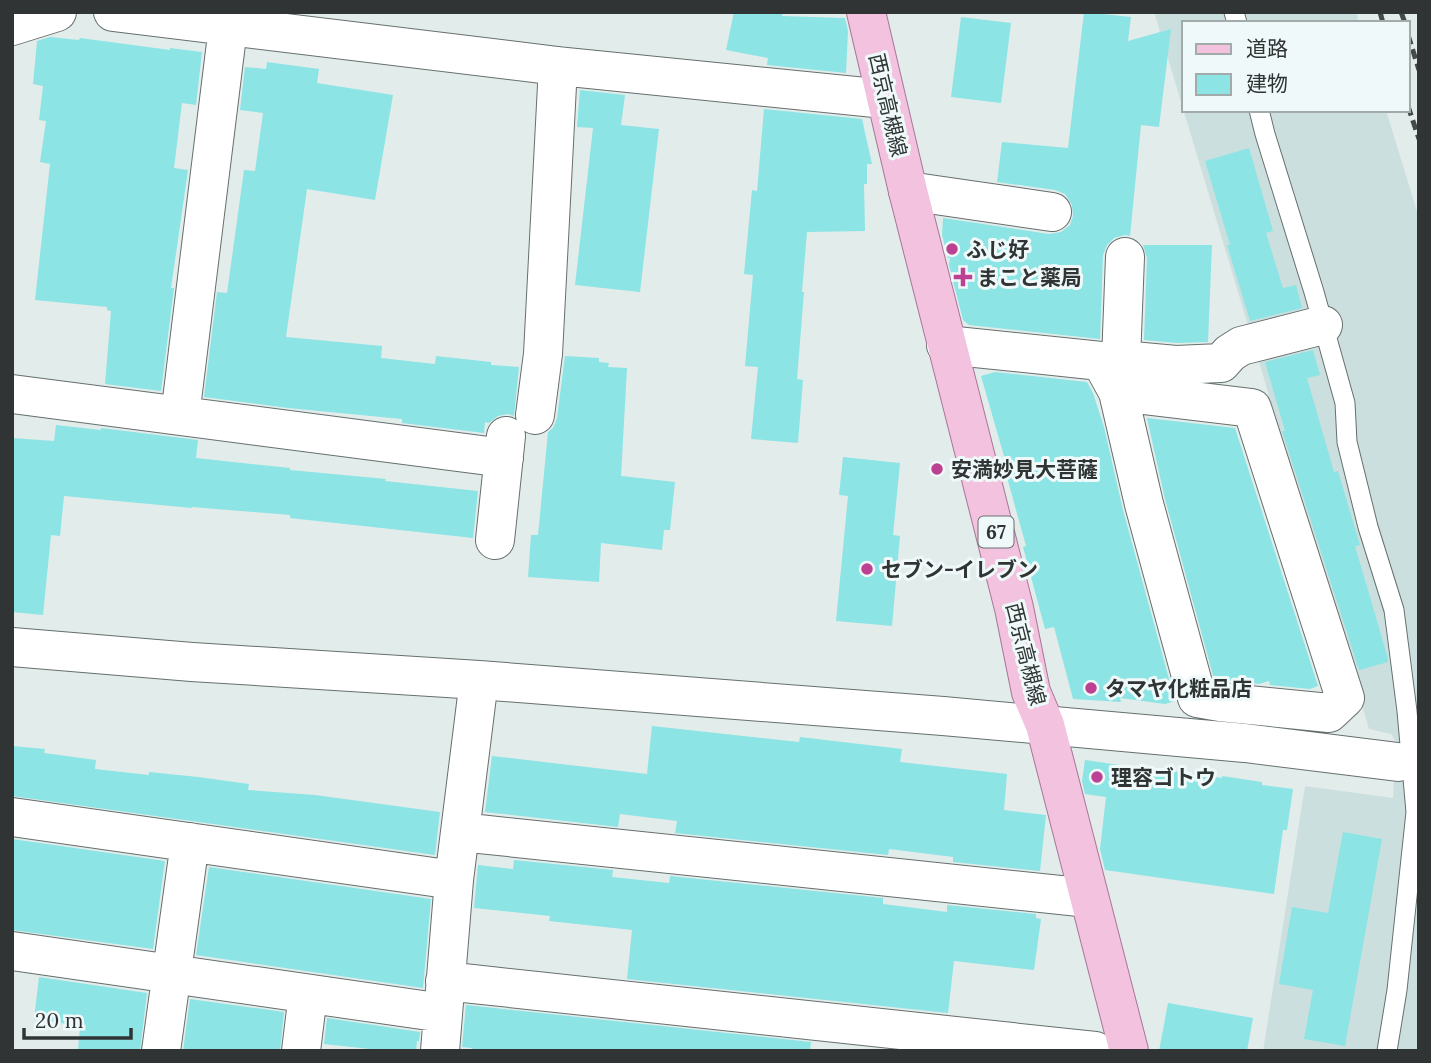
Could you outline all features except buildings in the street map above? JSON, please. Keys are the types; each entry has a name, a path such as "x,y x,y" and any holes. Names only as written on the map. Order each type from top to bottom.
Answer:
{"main road":[{"name":"西京高槻線","path":"866,12 946,345 1014,608 1031,692 1045,725 1129,1051"}],"street":[{"path":"12,26 57,12"},
{"path":"113,12 558,66 876,98"},
{"path":"180,416 228,27"},
{"path":"495,540 515,436 543,354 558,66"},
{"path":"908,191 1052,212"},
{"path":"946,345 1113,371 1252,408 1345,698 1329,713 1198,698 1144,504 1113,371 1125,257"},
{"path":"1113,371 1221,363 1241,346 1323,325"},
{"path":"12,394 180,416 515,436"},
{"path":"12,647 888,711 1245,743 1398,762"},
{"path":"440,1051 454,880 479,680"},
{"path":"12,817 454,880"},
{"path":"460,832 1089,898"},
{"path":"161,1051 190,842"},
{"path":"12,951 308,994 444,997 920,1042 1095,1051"},
{"path":"301,1051 308,994"}],"lane":[{"path":"1260,112 1345,403 1347,442 1368,527 1394,610 1416,812 1397,990 1387,1051"}],"shaded area":[{"path":"1158,12 1356,12 1358,21 1182,21 1182,105 1155,15"},
{"path":"1184,112 1387,112 1419,218 1419,1051 1263,1051 1305,786 1393,798 1396,742 1391,734 1369,729"}],"railway":[{"path":"1380,12 1382,21"},
{"path":"1401,12 1404,21"},
{"path":"1410,41 1419,70"},
{"path":"1410,112 1419,139"}],"place":[{"name":"ふじ好","path":"952,249"},
{"name":"まこと薬局","path":"963,277"},
{"name":"安満妙見大菩薩","path":"937,469"},
{"name":"セブン-イレブン","path":"867,569"},
{"name":"タマヤ化粧品店","path":"1091,688"},
{"name":"理容ゴトウ","path":"1097,777"}]}
